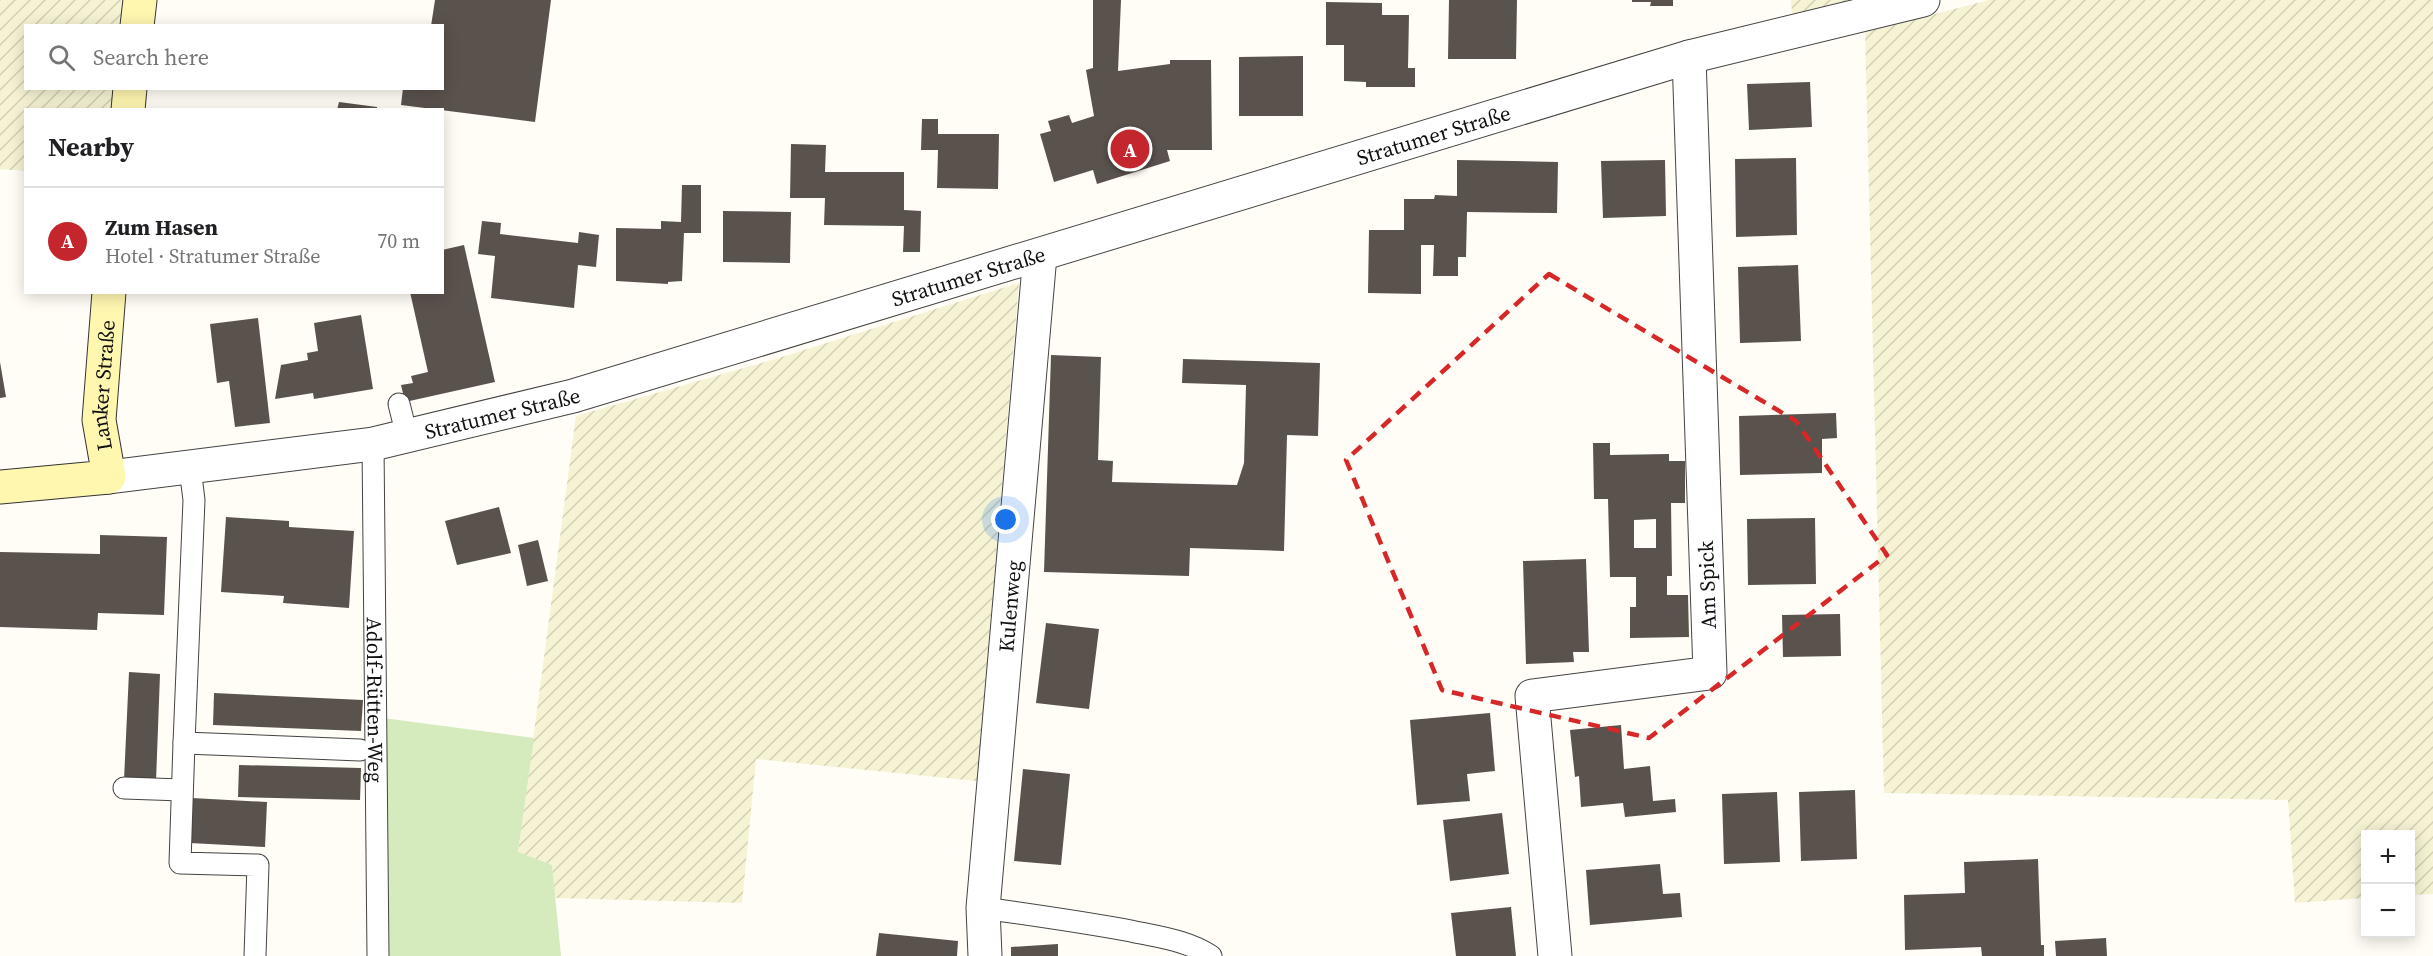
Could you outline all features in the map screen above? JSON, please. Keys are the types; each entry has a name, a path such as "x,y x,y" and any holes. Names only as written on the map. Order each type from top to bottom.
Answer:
{"street":[{"path":"137,24 140,0"},
{"name":"Stratumer Straße","path":"0,487 190,468 373,444 573,396 1689,57 1923,0"},
{"name":"Am Spick","path":"1555,956 1532,696 1710,674 1689,57"},
{"path":"128,108 130,90"},
{"name":"Kulenweg","path":"986,956 983,908 1040,255"},
{"name":"Lanker Straße","path":"109,294 99,420 109,477"}],"lane":[{"path":"399,404 407,436"},
{"name":"Adolf-Rütten-Weg","path":"373,444 378,956"},
{"path":"190,468 194,500 180,863 258,865 255,956"},
{"path":"184,743 360,750"},
{"path":"124,788 182,790"},
{"path":"983,908 1090,923 1172,939 1199,948 1211,956"}],"highlighted area":[{"path":"1549,274 1796,421 1887,555 1649,738 1442,690 1346,460"}],"shaded area":[{"path":"0,0 123,0 120,24 24,24 24,90 113,90 111,108 24,108 24,171 0,169"},
{"path":"1791,0 1854,0 1792,15"},
{"path":"1989,0 2433,0 2433,894 2415,895 2415,830 2361,830 2361,898 2295,903 2288,800 1884,793 1865,32"},
{"path":"1019,283 977,781 756,759 742,903 554,898 552,865 518,853 576,416 772,360"}],"green space":[{"path":"383,718 534,738 518,852 552,865 561,956 386,956"}],"building":[{"path":"435,0 551,0 535,122 444,110 444,108 401,105 403,90 444,90 444,24 431,24"},
{"path":"1093,0 1121,0 1118,71 1170,64 1170,60 1211,60 1212,150 1167,150 1170,161 1097,184 1093,170 1054,182 1040,134 1051,131 1048,121 1069,115 1072,123 1094,116 1086,70 1093,68"},
{"path":"1449,0 1517,0 1516,59 1448,59"},
{"path":"1632,0 1673,0 1673,6 1650,6 1651,2 1632,2"},
{"path":"1326,2 1382,3 1382,15 1409,15 1408,68 1415,68 1415,87 1366,87 1366,82 1344,81 1344,45 1326,45"},
{"path":"1303,56 1303,116 1239,116 1239,57"},
{"path":"1810,82 1812,127 1749,130 1747,84"},
{"path":"339,102 377,107 377,108 338,108"},
{"path":"922,119 938,119 938,134 999,134 998,189 937,188 938,150 921,150"},
{"path":"791,144 826,145 825,172 904,172 904,210 921,211 920,252 903,252 904,226 824,225 825,198 790,198"},
{"path":"1796,158 1797,235 1736,237 1735,159"},
{"path":"1457,160 1558,162 1557,213 1467,212 1466,257 1458,257 1458,276 1433,276 1434,245 1421,245 1421,294 1368,293 1369,230 1404,230 1404,199 1434,199 1435,195 1457,196"},
{"path":"1665,160 1666,216 1603,218 1601,161"},
{"path":"682,185 701,185 701,233 684,233 682,281 668,282 668,284 616,281 616,228 661,229 661,221 681,222"},
{"path":"723,211 791,212 790,263 723,262"},
{"path":"482,221 501,223 500,234 578,243 579,232 599,235 596,267 578,265 574,308 491,298 495,256 478,254"},
{"path":"464,245 495,382 405,402 401,385 413,383 411,376 428,372 410,294 444,294 444,250"},
{"path":"1798,265 1801,341 1740,343 1738,267"},
{"path":"361,315 373,389 314,399 313,393 275,399 281,365 308,360 307,353 318,351 314,323"},
{"path":"258,318 270,423 235,427 229,381 217,383 210,324"},
{"path":"1051,355 1101,357 1098,460 1113,461 1112,482 1237,485 1244,463 1246,385 1182,383 1183,359 1320,363 1318,436 1287,435 1284,551 1190,548 1189,576 1044,572"},
{"path":"0,362 6,397 0,398"},
{"path":"1836,413 1837,438 1822,439 1822,473 1740,475 1739,416"},
{"path":"1593,443 1610,443 1610,455 1669,454 1669,461 1685,461 1685,503 1671,503 1672,576 1667,576 1667,595 1688,595 1689,637 1630,638 1630,607 1636,607 1636,577 1610,577 1608,499 1594,499","holes":["1656,519 1656,548 1634,548 1634,520"]},
{"path":"499,507 511,553 457,565 445,521"},
{"path":"226,517 289,521 289,527 354,531 349,608 283,603 284,596 221,592"},
{"path":"1815,518 1816,584 1748,585 1747,519"},
{"path":"100,535 167,537 164,615 98,613 97,630 0,627 0,552 100,554"},
{"path":"538,540 548,581 527,586 518,545"},
{"path":"1586,559 1589,652 1573,652 1574,662 1526,664 1523,561"},
{"path":"1840,614 1841,656 1783,657 1782,615"},
{"path":"1046,623 1099,629 1089,709 1036,703"},
{"path":"129,672 160,674 156,782 124,780"},
{"path":"214,693 363,700 361,731 213,725"},
{"path":"1490,713 1495,771 1467,774 1470,801 1417,805 1410,720"},
{"path":"1621,725 1624,769 1650,766 1653,801 1675,799 1676,812 1625,817 1623,803 1581,807 1579,776 1575,777 1570,730"},
{"path":"239,765 361,768 360,800 238,797"},
{"path":"1023,769 1070,774 1061,865 1014,861"},
{"path":"1855,790 1857,859 1801,861 1799,792"},
{"path":"1777,792 1780,862 1724,864 1722,794"},
{"path":"192,798 267,802 265,847 190,843"},
{"path":"1502,813 1509,874 1450,881 1443,820"},
{"path":"2038,859 2041,945 2044,945 2044,956 1982,956 1981,947 1905,950 1904,895 1965,893 1964,862"},
{"path":"1660,864 1663,894 1680,893 1682,917 1590,925 1586,870"},
{"path":"1511,907 1516,956 1456,956 1451,913"},
{"path":"879,933 958,941 957,956 876,956"},
{"path":"2106,938 2107,956 2056,956 2055,941"},
{"path":"1058,944 1058,956 1011,956 1011,947"}],"place":[{"name":"Zum Hasen","path":"1130,149"}]}
